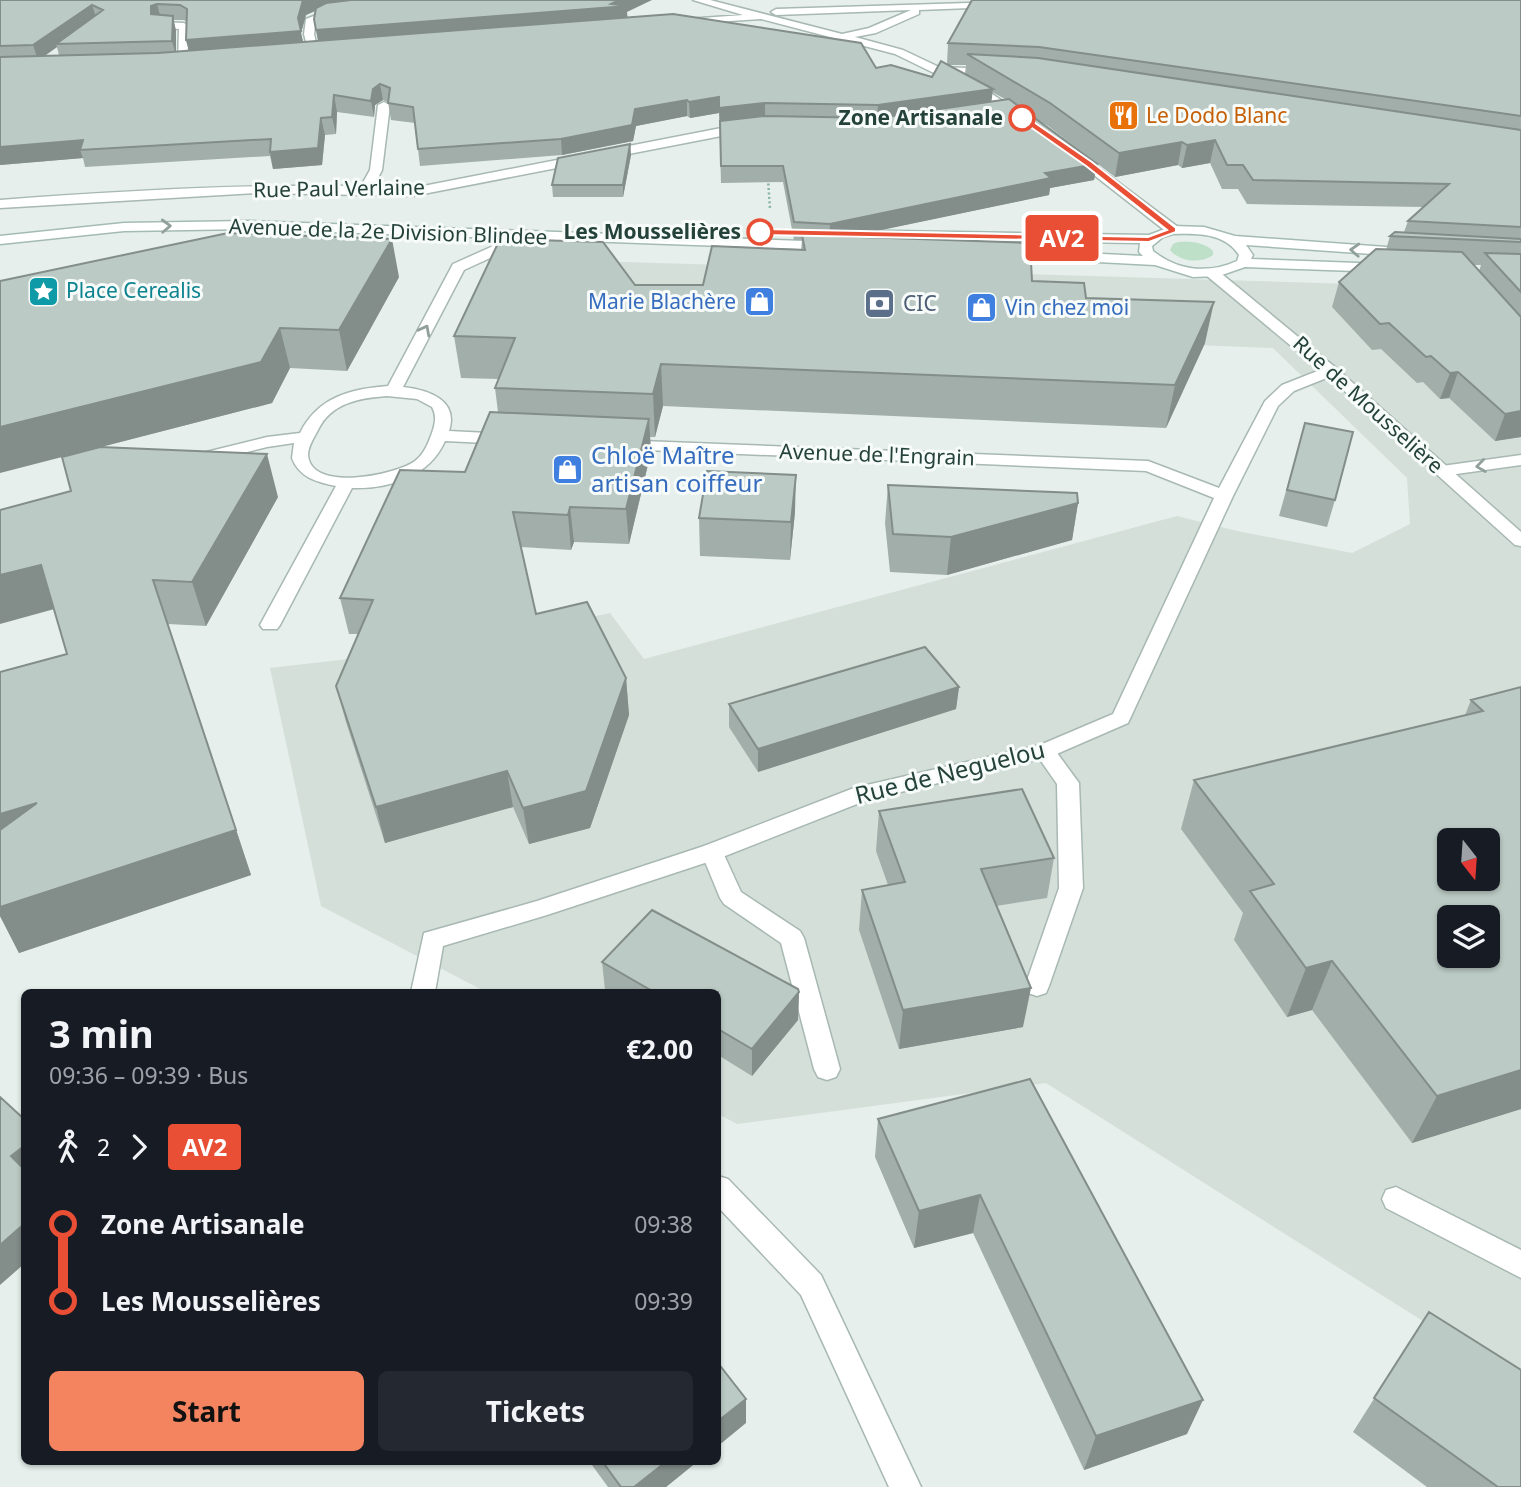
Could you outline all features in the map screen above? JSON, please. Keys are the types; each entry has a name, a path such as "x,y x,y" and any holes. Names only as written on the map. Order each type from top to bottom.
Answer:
{"street":[{"path":"698,0 844,37 894,37"},
{"path":"746,12 856,10 940,3 1004,4"},
{"path":"894,37 910,13 940,3"},
{"path":"313,52 309,34 311,19 326,12 356,8"},
{"path":"700,21 728,8"},
{"path":"844,37 836,23 856,10"},
{"path":"672,23 766,16"},
{"path":"161,24 184,26 178,62 196,61"},
{"path":"844,37 872,31 894,37 940,70 1030,123"},
{"path":"301,53 327,51"},
{"path":"940,70 1010,72"},
{"path":"366,189 376,170 384,105"},
{"path":"989,112 1008,109"},
{"name":"Rue Paul Verlaine","path":"0,204 166,191 366,189 413,192 691,136 765,126"},
{"path":"1068,149 1173,230"},
{"name":"Avenue de la 2e Division Blindee","path":"0,228 139,215 305,213 898,237 1149,239"},
{"name":"Avenue de la 2e Division Blindee","path":"0,240 124,227 194,225 932,250"},
{"path":"1155,261 1146,252 1145,245 1149,239 1173,230 1205,231 1233,240 1409,253"},
{"path":"394,391 458,267 496,250 508,236"},
{"path":"1233,240 1242,247 1246,255 1243,263"},
{"path":"985,252 1155,261 1189,273 1231,270 1243,263 1396,269"},
{"name":"Rue de Mousselière","path":"1212,273 1331,372 1521,541"},
{"name":"Rue de Neguelou","path":"424,989 432,940 539,909 712,852 862,793 1045,751 1121,718 1224,496 1271,404 1288,388 1331,372"},
{"path":"394,391 424,396 437,403 444,412 446,422 440,436 431,455 419,466 382,480 345,483 320,477 307,469 300,459 300,448 318,416 330,406 367,393 394,391"},
{"path":"440,436 522,439"},
{"path":"184,463 267,442 306,437"},
{"name":"Avenue de l'Engrain","path":"605,443 1148,466 1224,496"},
{"path":"1442,471 1521,460"},
{"path":"270,625 345,483"},
{"path":"1037,986 1071,888 1068,783 1045,751"},
{"path":"712,852 732,898 792,938 827,1069"},
{"path":"721,1191 811,1285 905,1487"},
{"path":"1396,1199 1521,1265"}],"shaded area":[{"path":"591,261 1451,287 1521,279 1521,1383 1046,1083 737,1124 721,1116 721,989 480,989 321,906 270,668 453,647 610,613 644,659 1177,516 1237,531 1352,553 1410,524 1407,478 1273,348 705,326"}],"green space":[{"path":"1173,244 1201,244 1213,251 1213,255 1197,261 1179,257 1170,250"}],"building":[{"path":"0,0 303,0 298,18 301,31 186,40 187,9 180,5 157,4 151,6 151,14 173,16 172,41 56,44 103,10 92,5 33,45 0,46"},
{"path":"351,0 619,0 611,4 627,6 316,30 316,8 326,3"},
{"path":"972,0 1521,0 1521,116 1039,47 948,43"},
{"path":"673,14 861,43 876,68 891,65 932,77 941,61 993,89 878,105 765,103 719,108 719,97 689,102 687,100 635,109 632,125 561,139 418,149 413,107 388,103 390,88 380,84 373,89 371,101 334,95 332,117 321,118 318,148 270,152 271,139 80,150 83,140 0,147 0,57 158,53"},
{"path":"967,54 1038,58 1521,130 1521,227 1408,221 1449,184 1253,180 1243,165 1227,165 1215,140 1187,145 1182,142 1119,153 1050,103"},
{"path":"1009,99 1097,164 1045,173 1051,178 830,224 794,222 783,166 721,166 720,121 765,116 878,118"},
{"path":"630,144 623,185 552,185 558,158"},
{"path":"1395,232 1521,239 1521,242 1390,236"},
{"path":"228,233 392,239 339,330 280,328 261,362 0,427 0,281"},
{"path":"802,235 1030,243 1032,281 1084,283 1086,298 1214,302 1175,385 661,364 653,394 495,388 515,338 454,336 500,239 603,242 635,285 703,285 712,246 805,250"},
{"path":"1376,249 1462,252 1521,317 1521,411 1505,414 1458,372 1450,373 1431,356 1426,357 1389,323 1380,324 1339,282"},
{"path":"1485,253 1521,254 1521,292"},
{"path":"490,412 649,419 626,509 570,507 568,515 513,512 536,614 587,602 626,678 586,791 523,808 507,771 376,807 336,686 373,600 340,598 400,470 465,472"},
{"path":"1305,423 1353,432 1335,500 1287,490"},
{"path":"100,447 267,454 192,582 153,580 236,830 0,907 0,830 37,803 0,814 0,672 67,654 41,565 0,575 0,510 71,491 62,457"},
{"path":"707,471 796,475 791,522 699,518"},
{"path":"888,485 1077,493 1078,503 951,537 893,534"},
{"path":"925,647 959,687 758,749 729,704"},
{"path":"1521,687 1521,1070 1437,1096 1332,961 1306,968 1250,891 1274,884 1194,780 1483,711 1471,700"},
{"path":"1022,789 1054,858 981,869 1031,988 903,1010 862,890 905,882 879,811"},
{"path":"652,910 798,989 799,992 752,1049 721,1031 721,989 649,989 602,962"},
{"path":"1030,1079 1203,1400 1096,1436 980,1195 919,1211 878,1119"},
{"path":"0,1097 21,1116 21,1148 11,1156 21,1166 21,1227 0,1245"},
{"path":"1429,1312 1521,1370 1521,1487 1498,1487 1374,1398"},
{"path":"721,1367 746,1399 721,1419"},
{"path":"605,1465 662,1465 634,1487 621,1487"}],"bus line":[{"name":"AV2","path":"760,232 912,237 1149,239 1173,230 1089,164 1022,118"}],"place":[{"name":"Le Dodo Blanc","path":"1123,116"},
{"name":"Zone Artisanale","path":"1022,118"},
{"name":"Les Mousselières","path":"760,232"},
{"name":"Place Cerealis","path":"43,291"},
{"name":"Marie Blachère","path":"759,302"},
{"name":"CIC","path":"880,304"},
{"name":"Vin chez moi","path":"982,308"},
{"name":"Chloë Maître artisan coiffeur","path":"568,470"}]}
